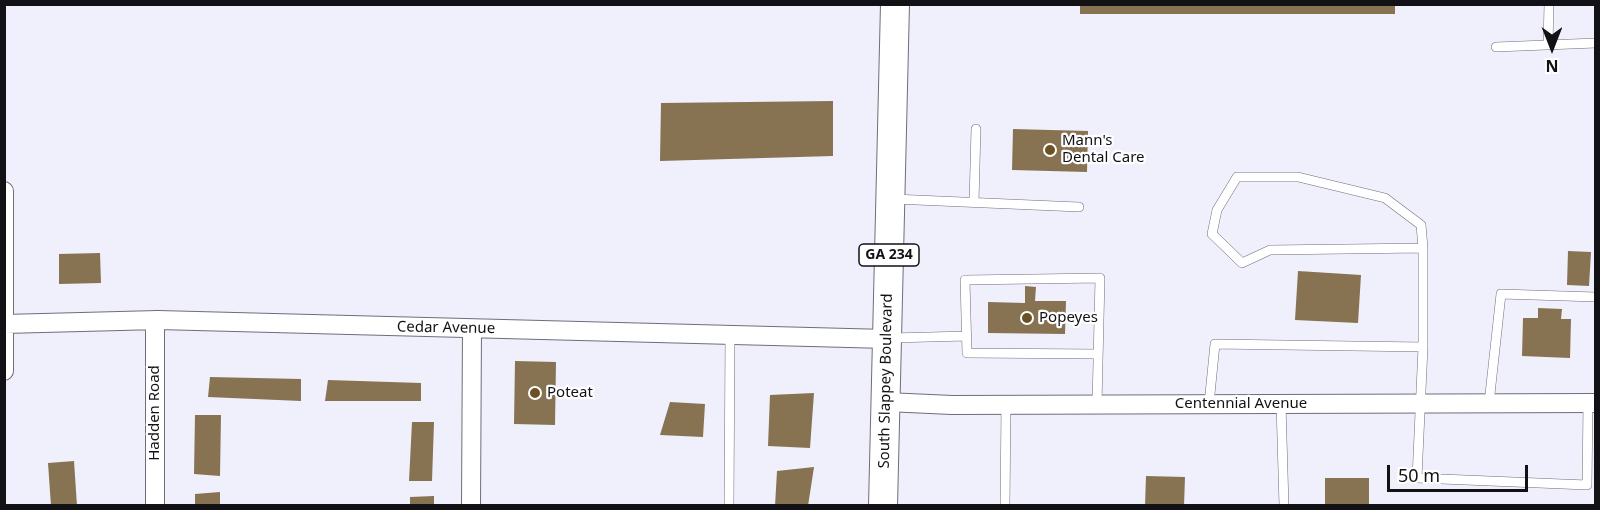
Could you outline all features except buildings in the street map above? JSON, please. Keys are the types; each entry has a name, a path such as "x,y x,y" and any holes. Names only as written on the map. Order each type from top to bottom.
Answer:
{"main road":[{"name":"South Slappey Boulevard","path":"884,506 895,4"}],"street":[{"path":"4,191 4,371"},
{"name":"Cedar Avenue","path":"5,324 155,320 887,339"},
{"name":"Hadden Road","path":"155,320 155,506"},
{"path":"471,506 472,328"},
{"name":"Centennial Avenue","path":"886,402 1006,405 1592,404"}],"lane":[{"path":"1548,45 1549,4"},
{"path":"1496,47 1596,43"},
{"path":"974,202 976,129"},
{"path":"1423,248 1270,250 1242,263 1212,234 1217,210 1237,177 1298,177 1385,198 1421,225 1423,248 1423,347 1417,478 1587,485 1592,404"},
{"path":"890,198 1079,207"},
{"path":"1097,404 1100,278 965,280 967,353 1098,354"},
{"path":"1489,404 1502,294 1596,297"},
{"path":"729,506 730,335"},
{"path":"887,339 967,336"},
{"path":"1209,404 1215,344 1423,347"},
{"path":"1281,404 1284,506"},
{"path":"1005,506 1006,405"}],"place":[{"name":"Mann's Dental Care","path":"1050,150"},
{"name":"Popeyes","path":"1027,318"},
{"name":"Poteat","path":"535,393"}]}
